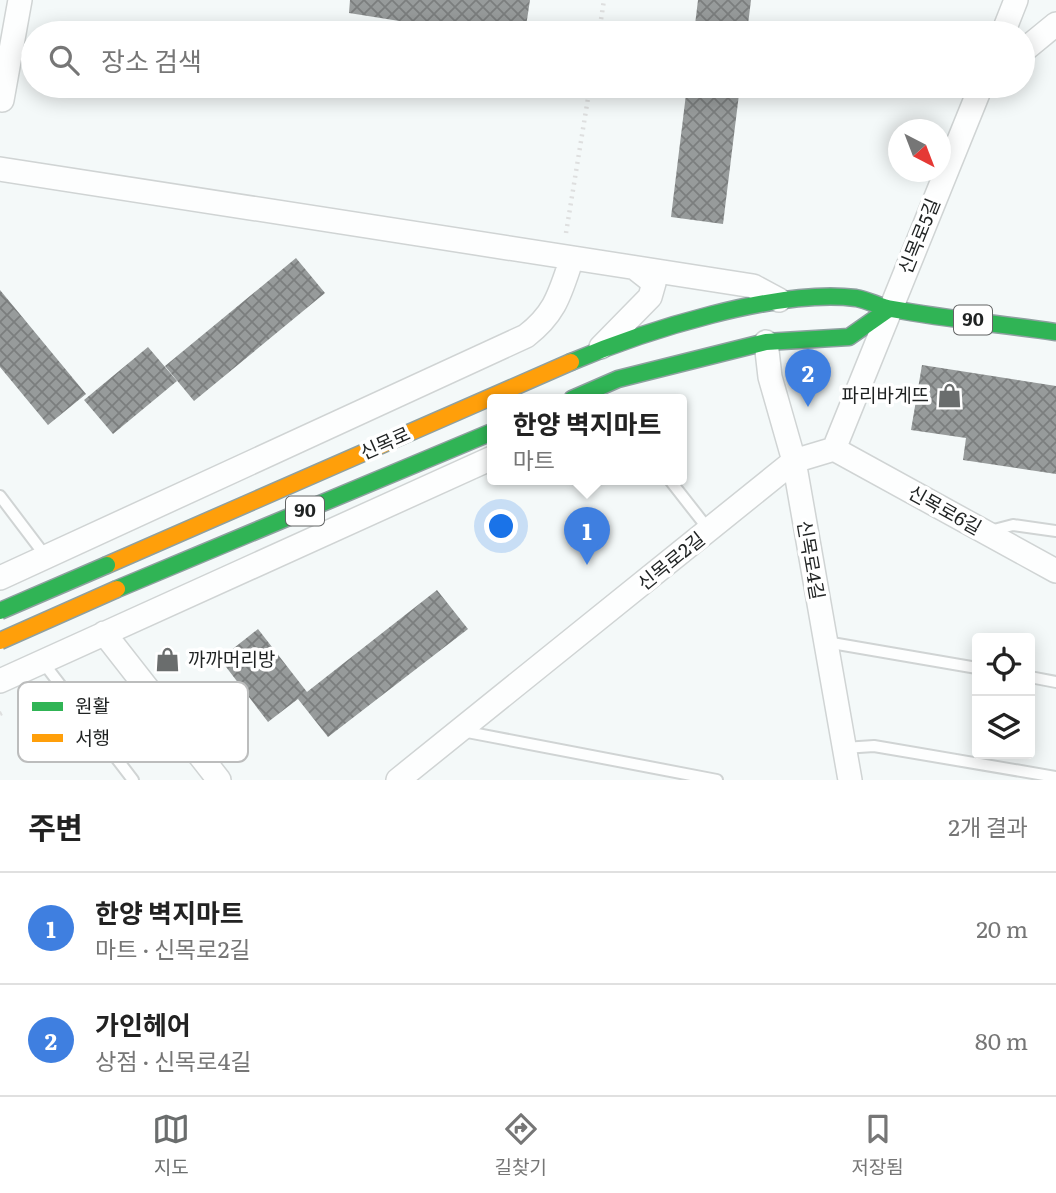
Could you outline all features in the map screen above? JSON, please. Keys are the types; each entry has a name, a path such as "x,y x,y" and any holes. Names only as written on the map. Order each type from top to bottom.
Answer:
{"main road":[{"name":"신목로","path":"499,394 597,351 727,311 779,300 858,298 890,309 1056,332"},
{"path":"584,394 618,379 645,375 766,342 849,337 890,309"},
{"name":"신목로","path":"0,611 487,399"},
{"name":"신목로","path":"0,641 117,589 487,434"}],"street":[{"path":"2,100 20,0"},
{"path":"1008,21 1016,0"},
{"path":"1035,41 1056,24"},
{"name":"신목로5길","path":"890,309 977,98"},
{"name":"신목로","path":"0,169 569,249 635,268 753,286 779,300"},
{"path":"0,578 526,336 547,320 557,304 569,249"},
{"path":"597,351 650,298 654,283 635,268"},
{"path":"834,449 890,309"},
{"name":"신목로4길","path":"766,342 770,377 794,461 850,780"},
{"path":"624,394 645,375"},
{"name":"신목로2길","path":"398,780 794,461 834,449"},
{"name":"신목로6길","path":"834,449 1056,571"},
{"path":"0,681 100,627 487,460"},
{"path":"100,627 143,682"},
{"path":"205,762 219,780"}],"lane":[{"path":"674,485 709,530"},
{"path":"0,496 88,611"},
{"path":"985,532 1013,524 1056,531"},
{"path":"826,642 972,667"},
{"path":"41,661 57,682"},
{"path":"1035,678 1056,682"},
{"path":"460,730 717,780"},
{"path":"844,748 874,746 1056,777"},
{"path":"118,762 132,780"}],"path":[{"path":"601,21 604,0"},
{"path":"569,249 588,98"}],"building":[{"path":"350,0 530,0 527,21 399,21 349,13"},
{"path":"698,0 751,0 748,21 695,21"},
{"path":"686,98 739,98 723,224 671,217"},
{"path":"296,258 325,293 194,401 165,366"},
{"path":"0,290 86,394 48,425 0,367"},
{"path":"148,347 177,381 113,434 84,400"},
{"path":"922,365 1056,386 1056,474 963,460 966,438 911,430"},
{"path":"437,590 468,629 328,737 298,699"},
{"path":"258,629 307,692 268,722 248,696 248,682 238,682 220,659"}],"traffic: fast":[{"path":"571,362 673,325 789,299 856,298 912,313 1056,332"},
{"path":"584,394 618,379 766,342 849,337 889,309"},
{"path":"117,589 487,434"},
{"path":"0,611 107,565"}],"traffic: slow":[{"path":"498,394 571,362"},
{"path":"107,565 487,399"},
{"path":"0,641 117,589"}],"place":[{"name":"파리바게뜨","path":"949,395"},
{"name":"가인헤어","path":"808,407"},
{"name":"한양 벽지마트","path":"587,565"},
{"name":"까까머리방","path":"168,659"}]}
